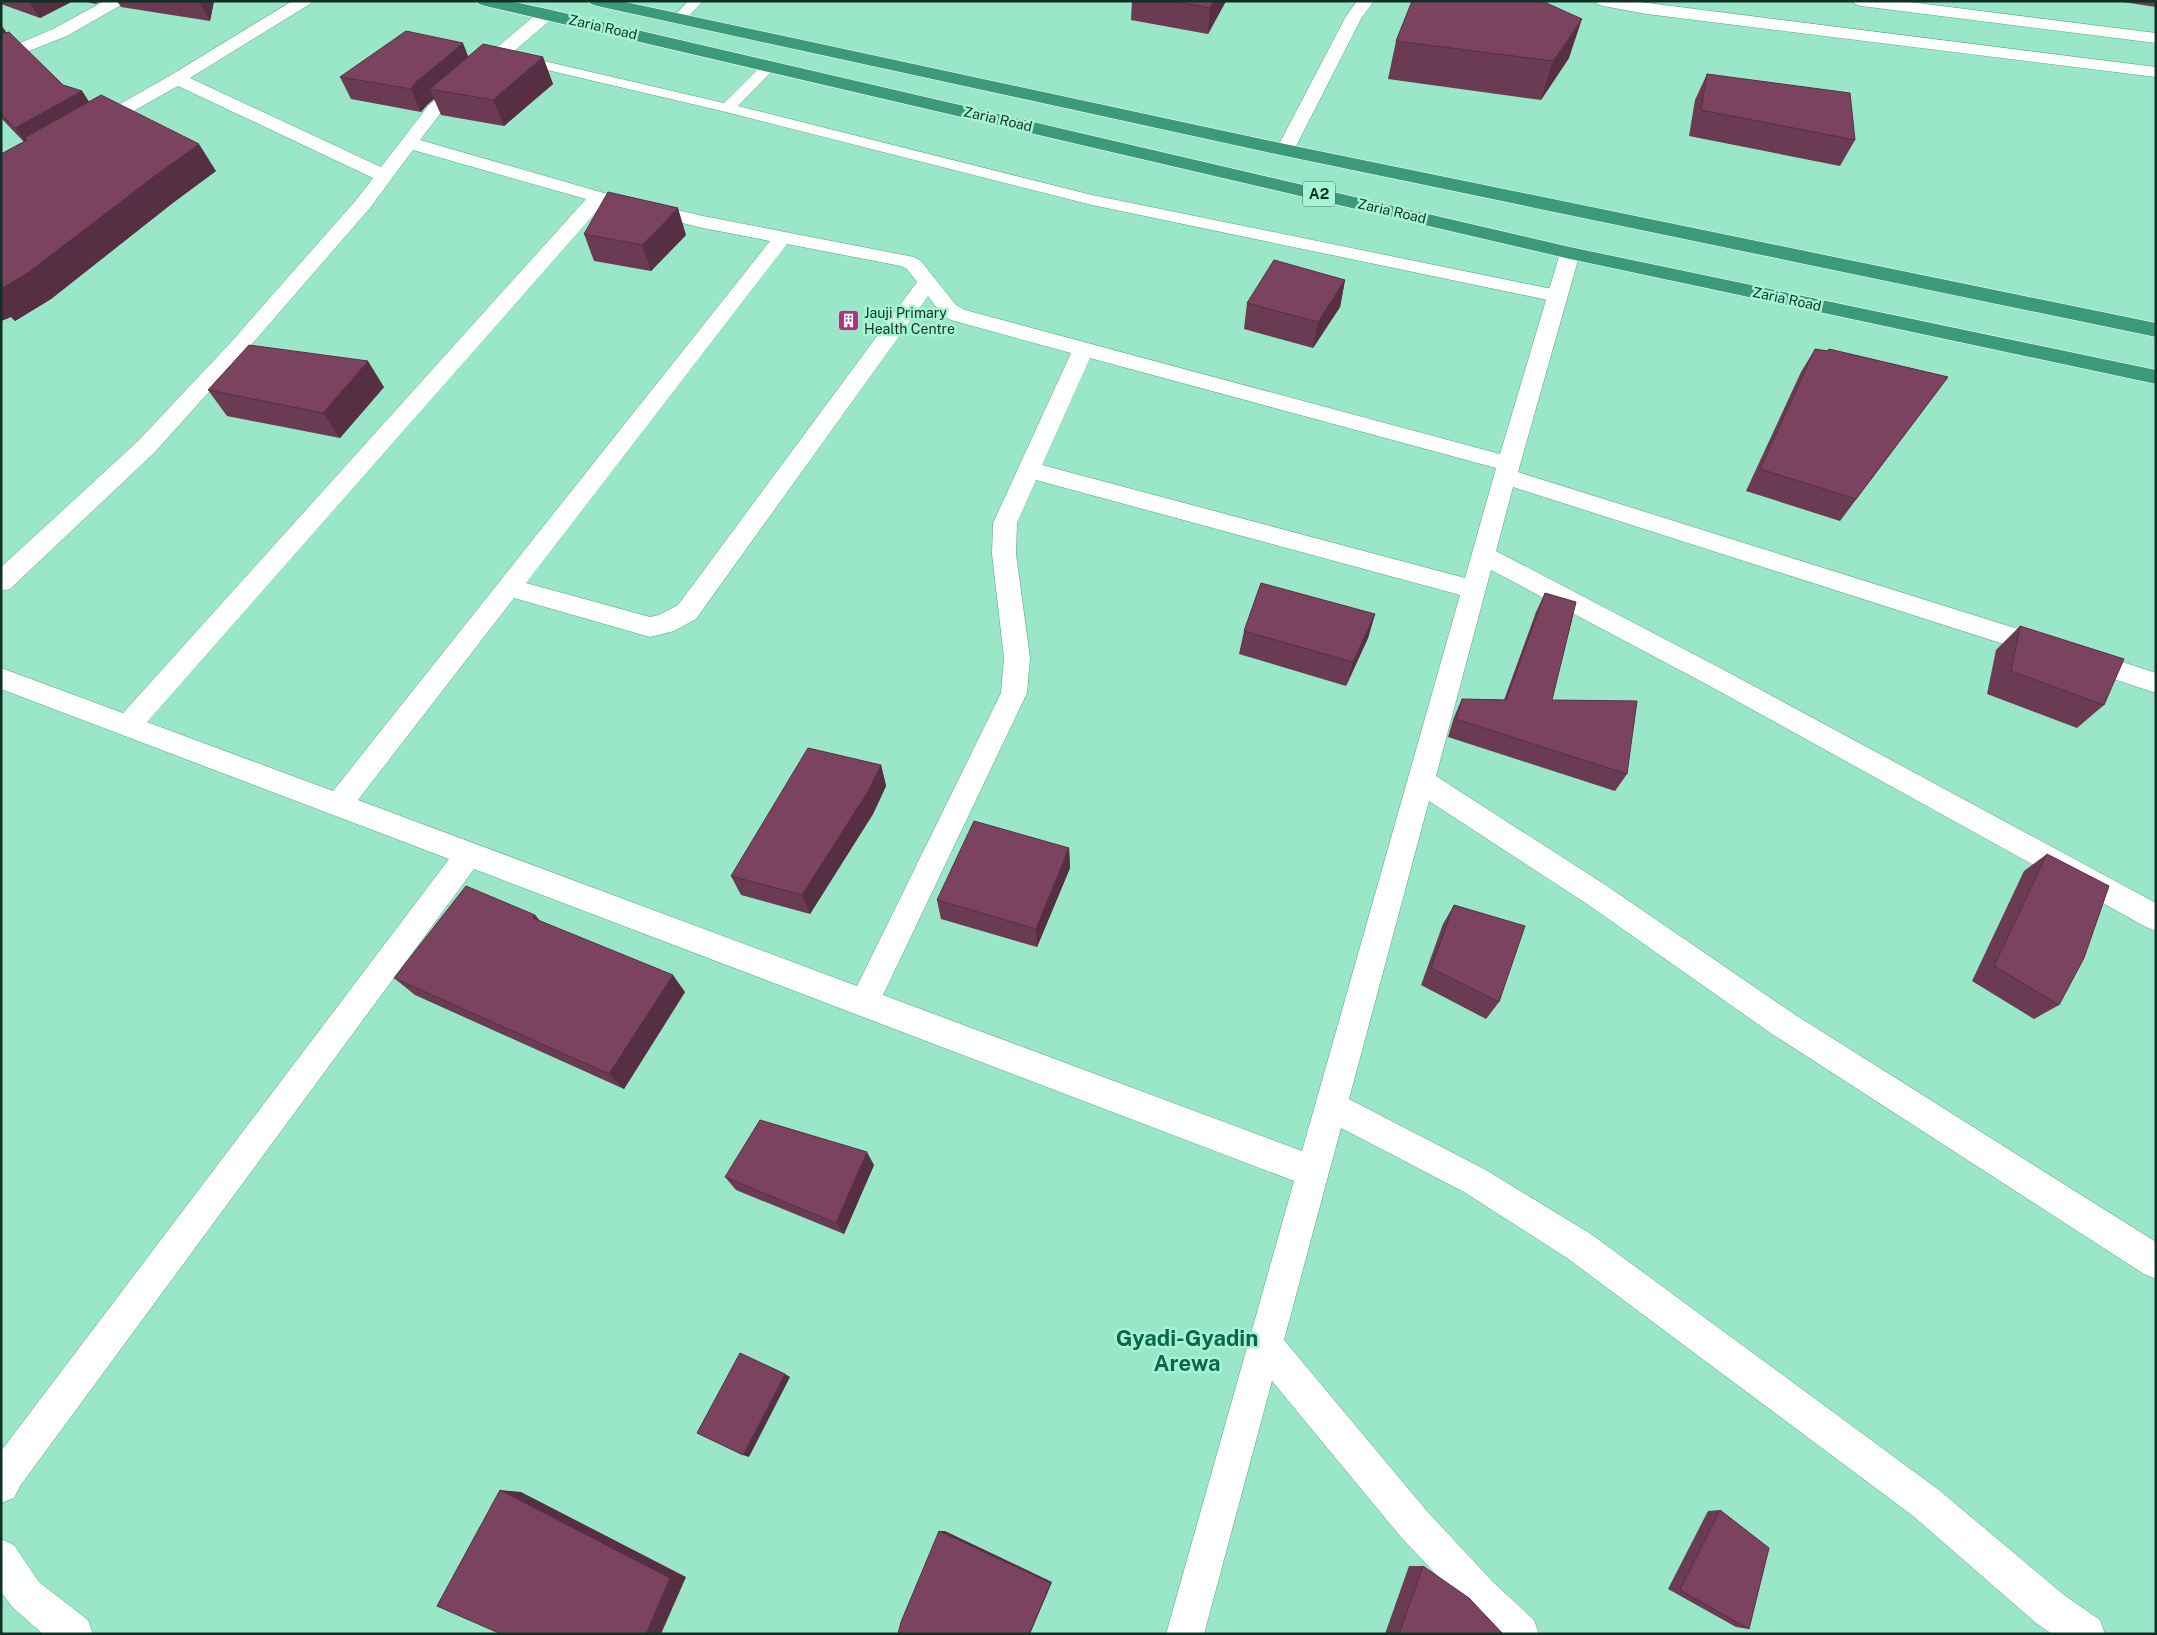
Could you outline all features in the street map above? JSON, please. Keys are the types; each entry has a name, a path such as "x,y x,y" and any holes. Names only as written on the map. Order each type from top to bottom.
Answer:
{"highway":[{"name":"Zaria Road","path":"484,1 547,14 1570,252 2156,377"},
{"name":"Zaria Road","path":"597,1 1285,150 2156,330"}],"street":[{"path":"1,57 61,32 116,1"},
{"path":"76,136 177,78 304,1"},
{"path":"1285,150 1354,16 1366,1"},
{"path":"1603,1 1647,9 2156,72"},
{"path":"1862,1 2156,38"},
{"path":"1,582 146,447 332,240 385,176 434,110 547,14"},
{"path":"177,78 385,176"},
{"path":"409,143 599,197 703,222 907,261 914,265 949,310 958,316 1507,470 2156,683"},
{"path":"127,726 599,197"},
{"path":"338,804 782,238"},
{"path":"1185,1634 1483,555 1570,252"},
{"path":"508,587 650,627 665,624 687,612 778,484 927,283"},
{"path":"864,1003 1014,693 1017,658 1004,554 1005,523 1083,350"},
{"path":"1029,470 1474,590"},
{"path":"1483,555 1715,677 2156,918"},
{"path":"1,678 1314,1172"},
{"path":"1421,781 1597,895 1783,1024 2156,1262"},
{"path":"1,1484 7,1473 469,854"},
{"path":"1332,1107 1475,1181 1580,1246 1926,1503 2050,1609 2086,1634"},
{"path":"1265,1345 1413,1523 1480,1595 1520,1634"},
{"path":"1,1558 26,1595 74,1634"}],"lane":[{"path":"678,19 696,1"},
{"path":"501,55 727,108 1092,200 1557,296"},
{"path":"727,108 769,66"}],"building":[{"path":"1173,1 1214,1 1210,8"},
{"path":"1412,1 1542,1 1582,19 1553,61 1396,41"},
{"path":"406,31 463,43 416,82 411,89 340,77"},
{"path":"9,32 63,85 82,91 15,128 1,114 1,34"},
{"path":"483,44 543,57 493,100 430,89"},
{"path":"1707,74 1850,93 1855,140 1701,110"},
{"path":"101,95 199,144 29,272 1,289 1,154 27,140 24,138"},
{"path":"608,192 678,208 642,245 584,234"},
{"path":"1274,260 1345,280 1318,322 1247,303"},
{"path":"249,345 368,361 323,413 208,390"},
{"path":"1815,349 1828,351 1829,349 1948,377 1856,499 1760,469"},
{"path":"1261,583 1375,614 1353,662 1244,631"},
{"path":"1545,593 1576,602 1552,700 1637,701 1627,774 1456,719 1462,699 1506,700"},
{"path":"2020,626 2124,659 2104,705 2011,671"},
{"path":"808,748 881,765 867,793 802,895 731,876"},
{"path":"974,821 1069,848 1036,929 937,900"},
{"path":"2047,854 2109,886 2084,958 2059,1005 1994,966"},
{"path":"466,886 535,915 533,918 673,975 609,1074 394,978"},
{"path":"1454,905 1525,926 1499,1002 1431,968"},
{"path":"760,1120 867,1152 836,1223 725,1177"},
{"path":"740,1353 785,1374 743,1455 697,1433"},
{"path":"500,1490 670,1578 646,1634 501,1634 437,1606"},
{"path":"1720,1510 1769,1548 1749,1629 1680,1590"},
{"path":"939,1531 1051,1583 1029,1634 898,1634 901,1622"},
{"path":"1423,1566 1469,1598 1503,1634 1399,1634"}],"place":[{"name":"Jauji Primary Health Centre","path":"848,321"}],"district":[{"name":"Gyadi-Gyadin Arewa","path":"1187,1350"}]}
